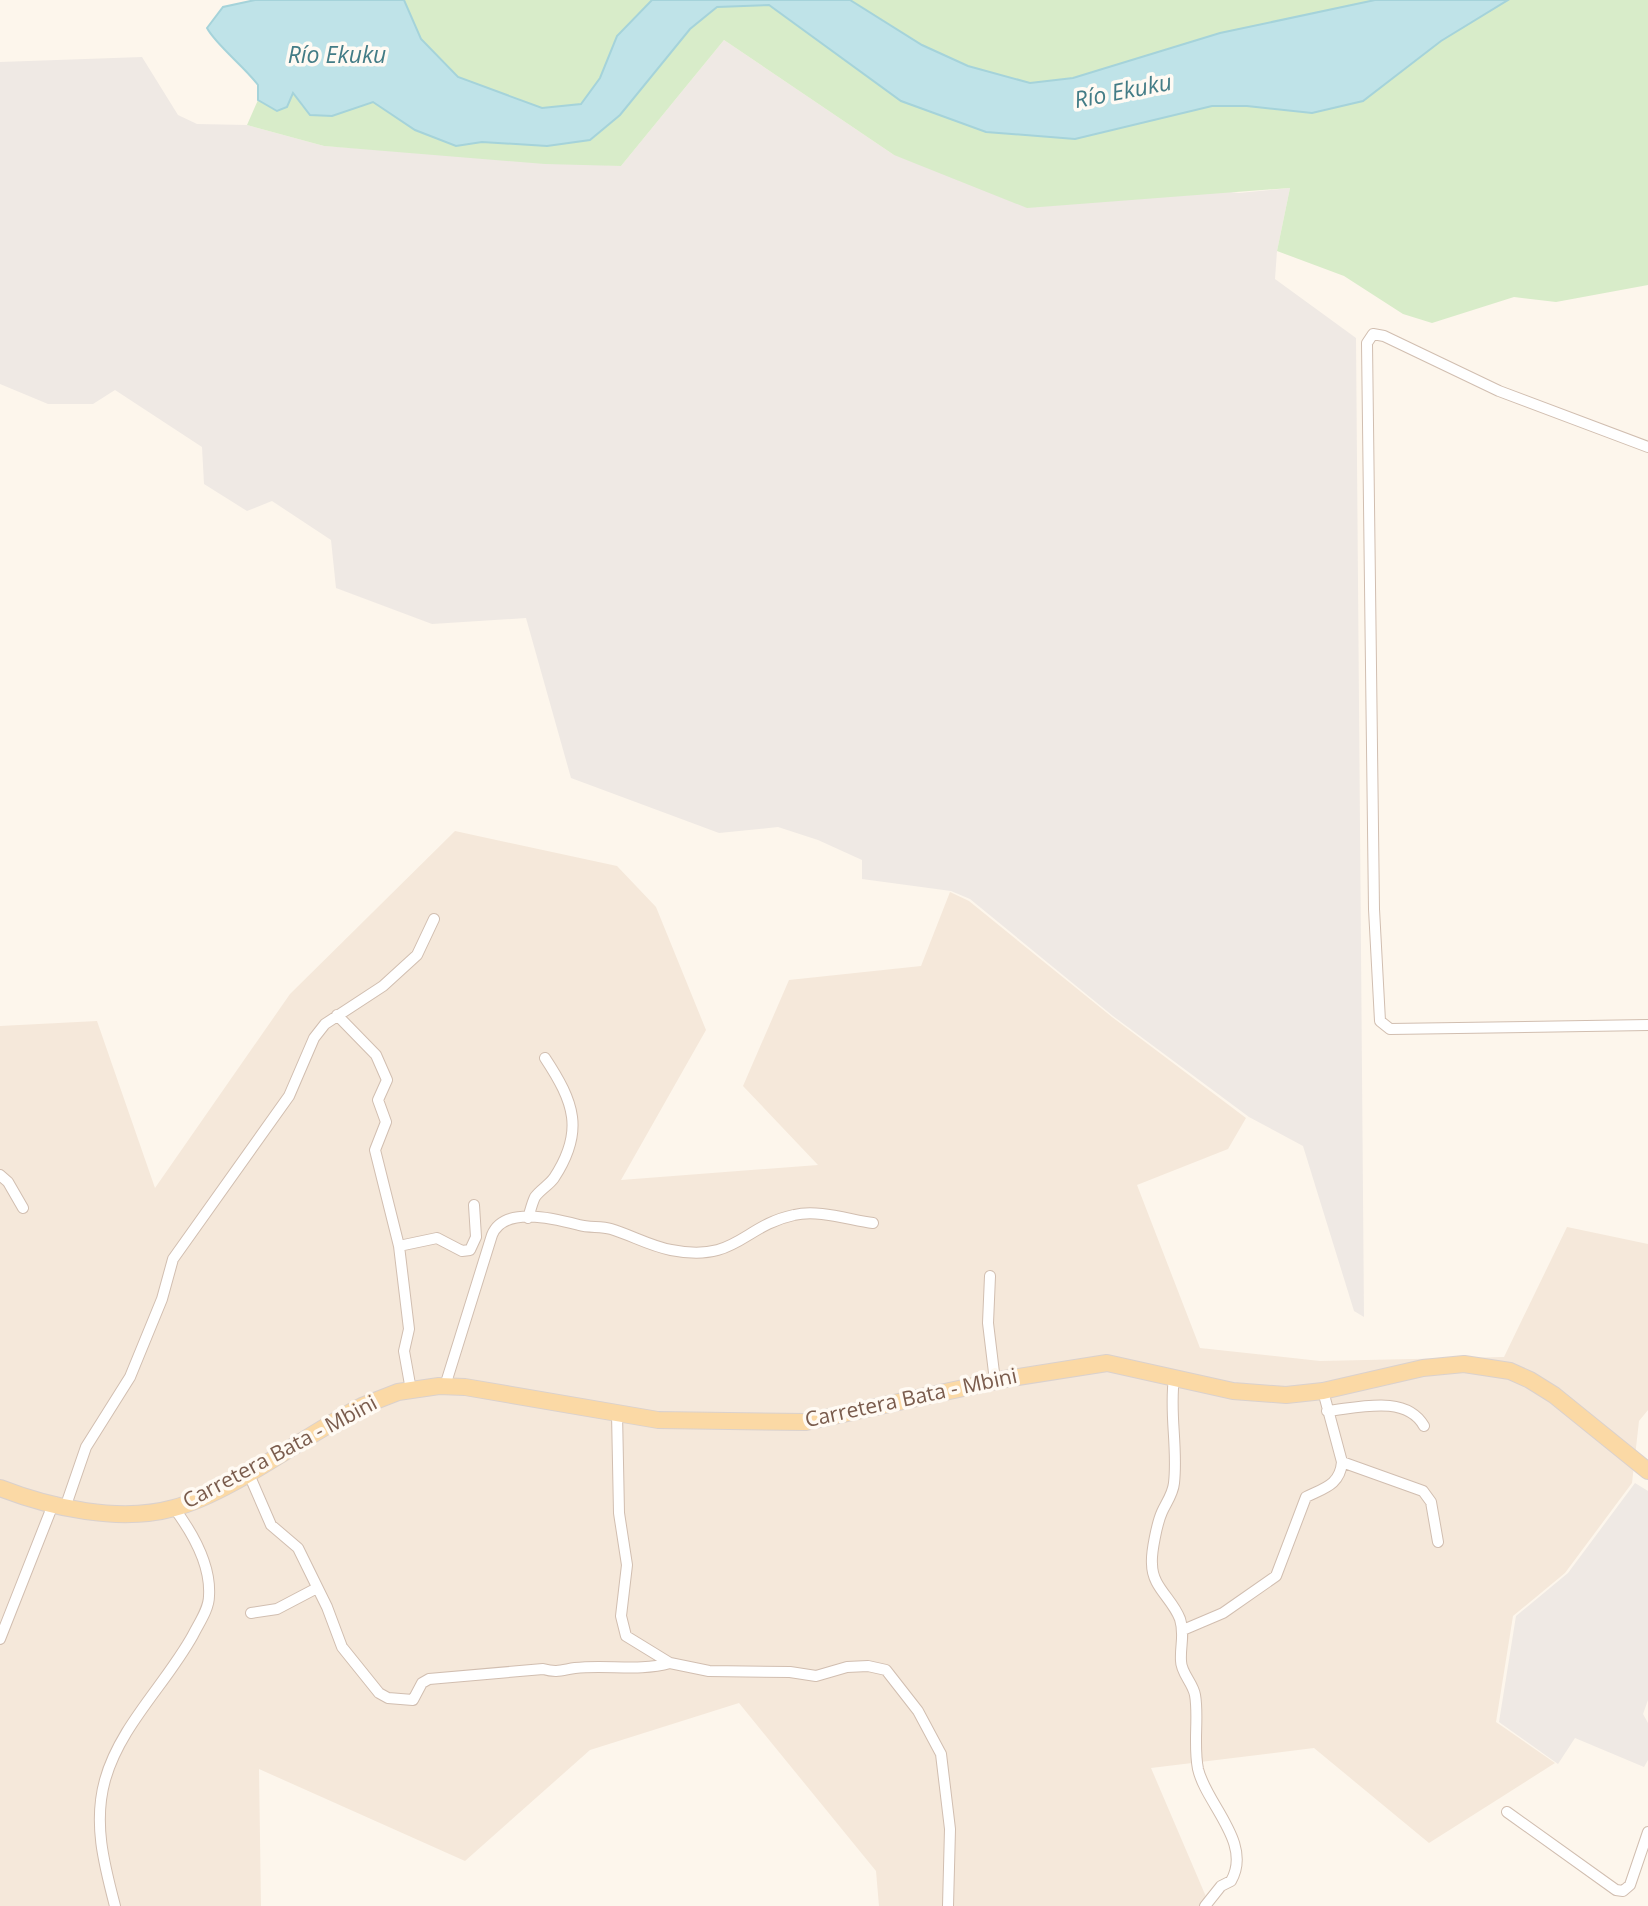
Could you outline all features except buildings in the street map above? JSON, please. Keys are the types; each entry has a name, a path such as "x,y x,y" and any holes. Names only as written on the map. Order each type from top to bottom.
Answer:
{"main road":[{"name":"Carretera Bata - Mbini","path":"0,1488 60,1504 127,1514 174,1508 247,1472 352,1410 380,1398 411,1390 445,1387 658,1420 806,1422 995,1381 1107,1363 1246,1392 1286,1395 1323,1391 1444,1365 1489,1366 1510,1371 1554,1395 1648,1471"}],"street":[{"path":"1648,447 1499,391 1384,336 1373,334 1367,343 1374,909 1380,1021 1390,1029 1648,1026"},
{"path":"0,1639 93,1431 130,1377 162,1299 173,1259 282,1106 314,1038 337,1015 383,986 416,955 435,919"},
{"path":"337,1015 358,1033 385,1072 387,1080 378,1100 386,1122 375,1150 399,1247 409,1329 404,1351 411,1390"},
{"path":"528,1218 535,1197 552,1181 565,1160 572,1139 573,1116 566,1091 545,1058"},
{"path":"0,1175 8,1182 23,1208"},
{"path":"399,1247 438,1238 462,1251 470,1250 476,1237 474,1205"},
{"path":"445,1387 494,1228 510,1219 558,1219 580,1226 609,1228 667,1250 701,1255 734,1246 795,1214 873,1223"},
{"path":"990,1276 989,1324 995,1381"},
{"path":"1174,1378 1171,1401 1177,1444 1174,1487 1157,1524 1151,1561 1155,1583 1176,1609 1183,1630 1181,1662 1195,1696 1194,1735 1198,1768 1205,1791 1229,1831 1238,1865 1231,1881 1221,1886 1205,1906"},
{"path":"1183,1630 1216,1617 1276,1576 1306,1497 1329,1487 1341,1474 1342,1462 1323,1391"},
{"path":"1327,1411 1403,1406 1418,1416 1424,1426"},
{"path":"617,1413 619,1513 627,1583 621,1624 632,1642 670,1663 709,1671 790,1672 816,1676 847,1667 867,1666 886,1670 918,1711 941,1754 950,1829 948,1906"},
{"path":"1342,1462 1407,1483 1428,1495 1438,1542"},
{"path":"247,1472 271,1525 298,1548 342,1647 379,1693 388,1698 413,1700 422,1683 429,1679 543,1669 556,1673 573,1668 648,1667 670,1663"},
{"path":"115,1906 98,1820 104,1781 116,1747 183,1653 204,1616 210,1597 207,1572 189,1528 174,1508"},
{"path":"251,1613 278,1609 317,1588"},
{"path":"1507,1812 1616,1890 1623,1891 1630,1885 1648,1832"}],"shaded area":[{"path":"724,40 894,155 1239,193 1290,188 1277,251 1275,279 1356,338 1364,1317 1354,1311 1303,1146 1249,1117 1113,1016 970,899 951,891 862,879 862,860 818,840 778,827 719,833 571,778 526,618 432,624 336,588 331,540 272,501 247,511 204,484 202,447 115,390 93,404 48,404 0,384 0,62 142,57 178,115 197,124 247,125 324,146 621,166"},
{"path":"455,831 617,866 656,907 706,1030 621,1180 818,1165 743,1086 789,980 921,966 950,892 969,901 1112,1017 1246,1118 1228,1149 1137,1185 1200,1348 1320,1361 1504,1357 1567,1227 1648,1244 1648,1410 1639,1421 1632,1483 1565,1573 1513,1616 1496,1722 1555,1763 1429,1843 1314,1748 1151,1768 1210,1906 879,1906 876,1871 739,1703 590,1750 465,1861 259,1769 261,1906 0,1906 0,1026 97,1021 155,1188 290,994"},
{"path":"1635,1483 1648,1491 1648,1700 1643,1714 1648,1723 1648,1760 1644,1767 1575,1738 1558,1764 1499,1722 1516,1616 1568,1573"}],"green space":[{"path":"404,0 652,0 617,36 600,78 581,104 542,108 458,77 421,39"},
{"path":"850,0 1375,0 1220,33 1073,78 1030,83 968,66 922,45"},
{"path":"1508,0 1648,0 1648,285 1556,302 1514,297 1432,323 1403,314 1344,276 1277,251 1290,188 1027,208 894,155 724,40 621,166 545,164 324,146 247,125 258,100 277,111 293,93 297,95 302,106 332,116 373,102 393,116 456,146 482,142 590,141 620,115 690,29 717,7 769,5 805,29 1075,139 1212,106 1247,106 1441,41"}],"water":[{"name":"Río Ekuku","path":"255,0 404,0 421,39 458,77 542,108 581,104 600,78 617,36 652,0 850,0 922,45 968,66 1030,83 1073,78 1220,33 1375,0 1508,0 1441,41 1363,101 1312,113 1247,106 1212,106 1075,139 986,132 901,101 769,5 717,7 690,29 620,115 590,140 547,146 482,142 456,146 415,130 373,102 332,116 310,115 293,93 287,107 277,111 258,100 258,85 207,28 223,7"}]}
